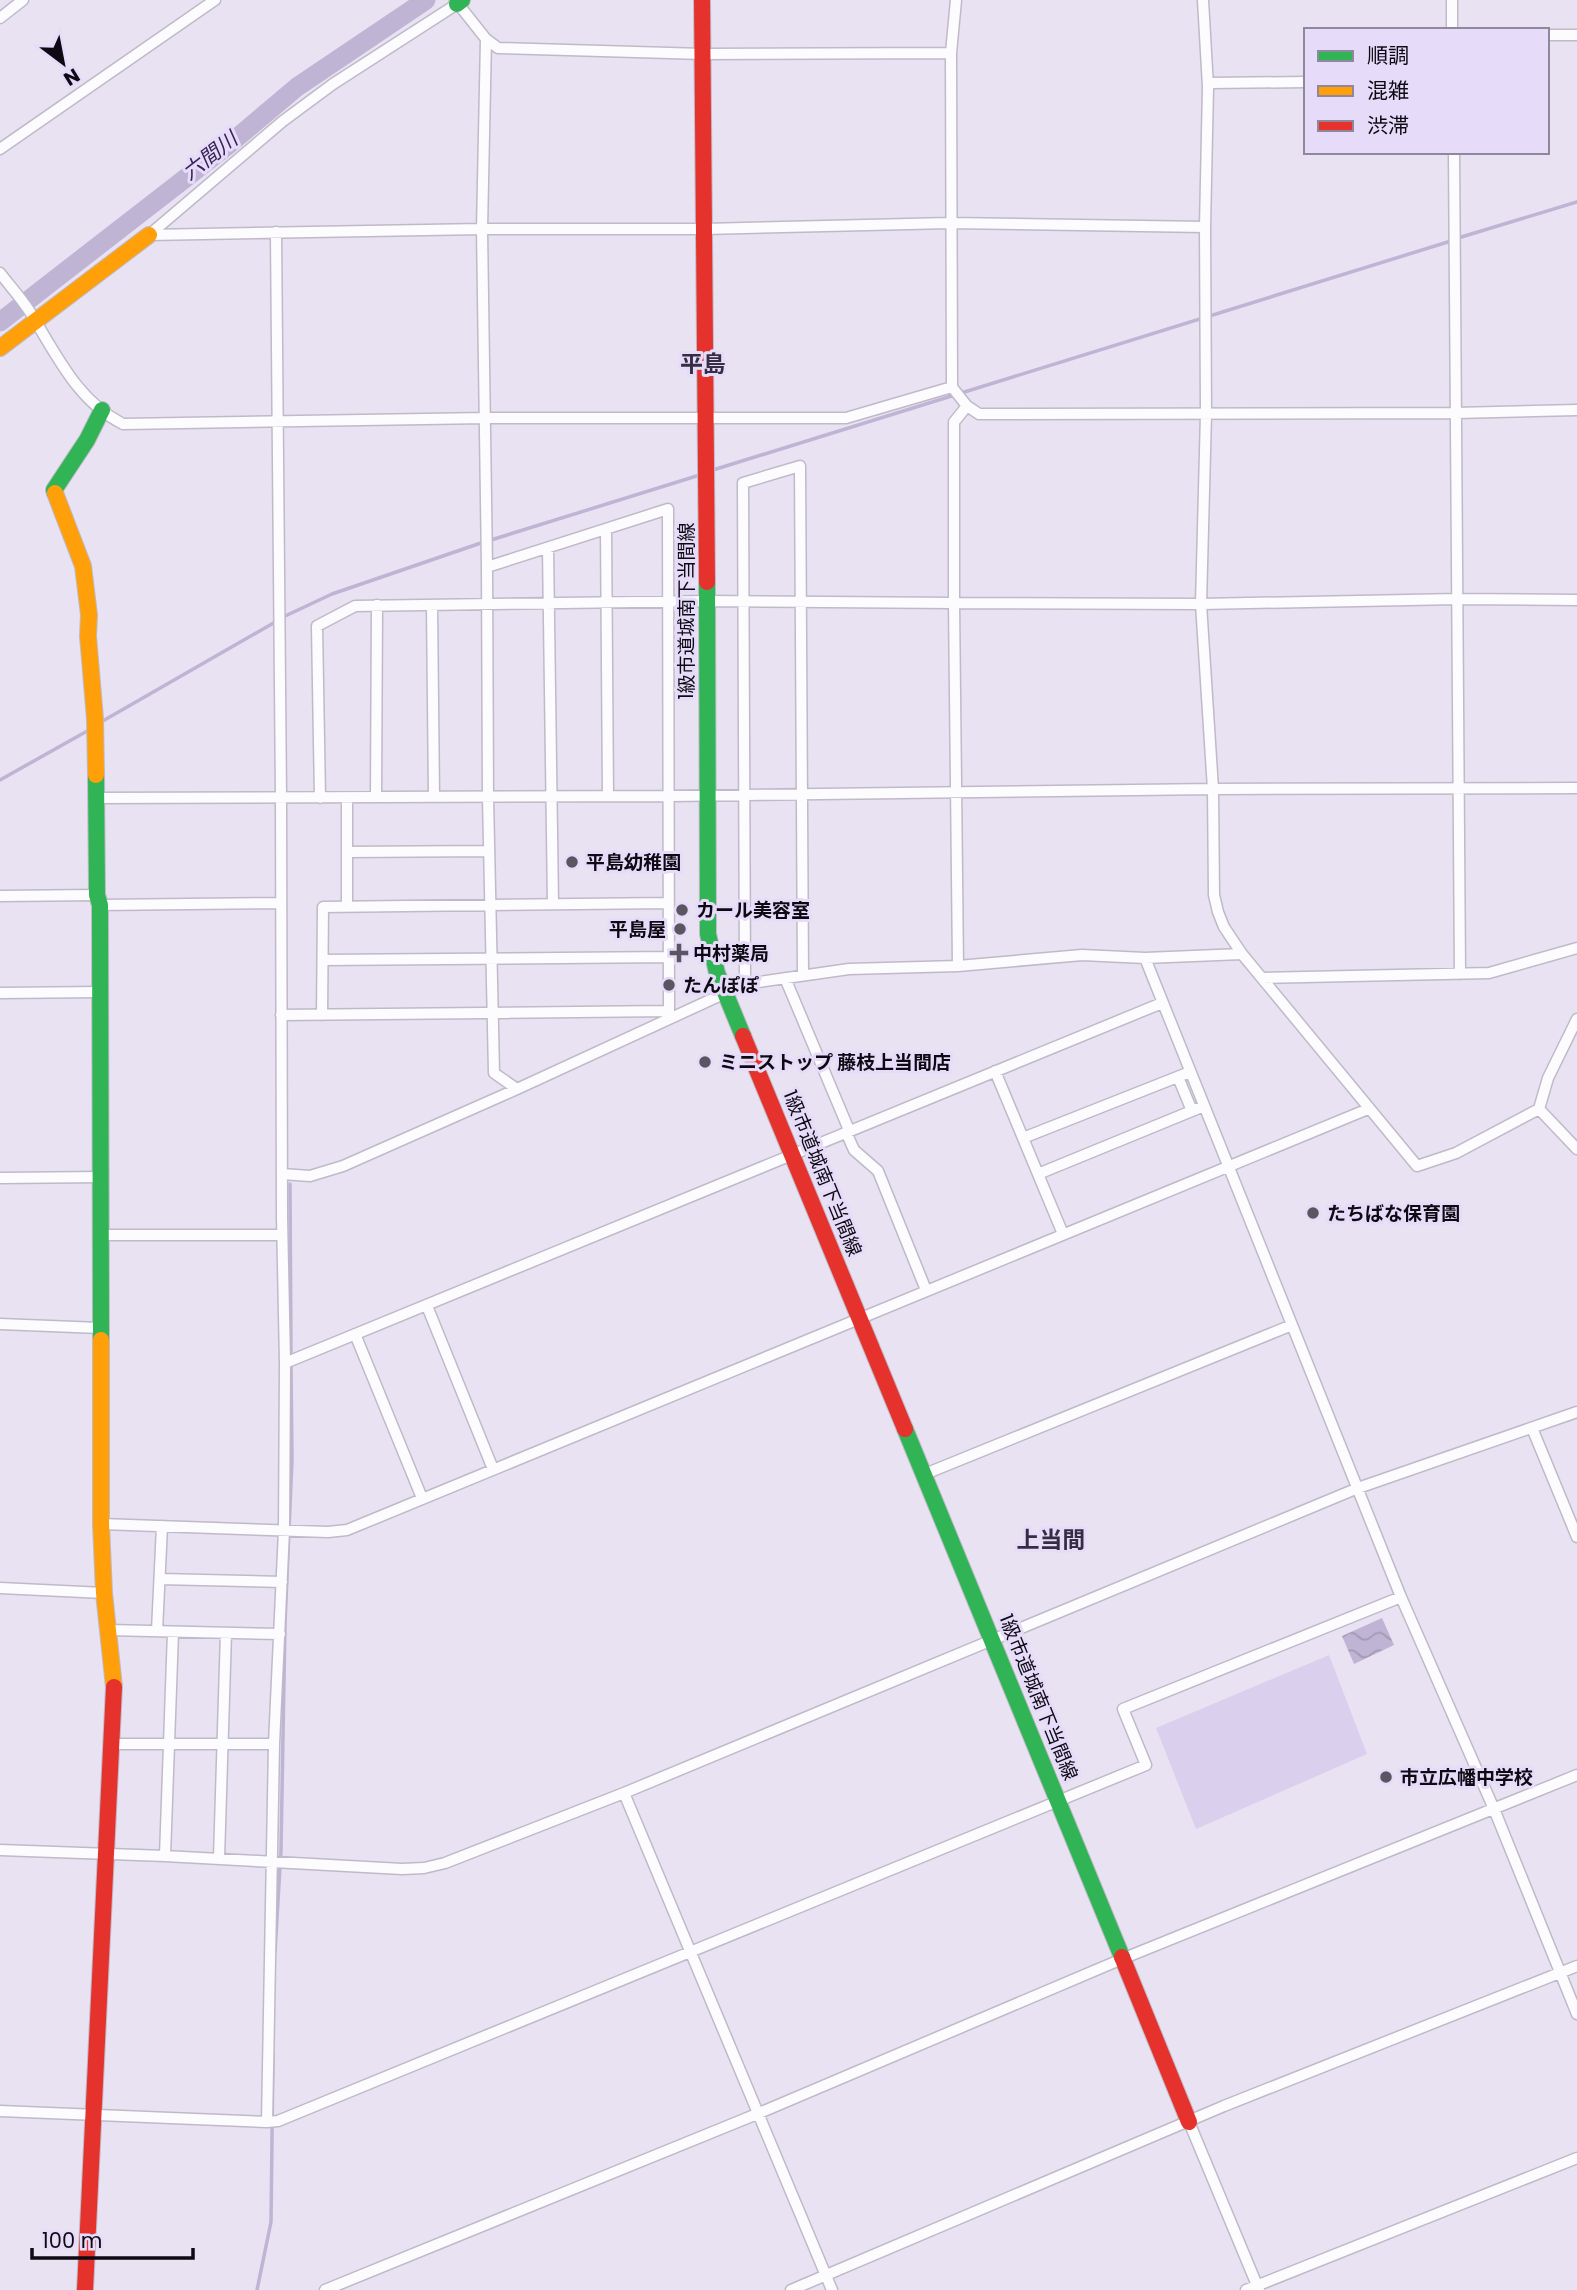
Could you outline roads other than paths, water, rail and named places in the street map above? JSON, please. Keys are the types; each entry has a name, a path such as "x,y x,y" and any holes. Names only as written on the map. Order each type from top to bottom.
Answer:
{"street":[{"path":"0,18 23,0"},
{"path":"0,149 215,0"},
{"name":"1級市道城南下当間線","path":"702,0 708,934 712,954 725,993 1059,1801 1254,2289"},
{"path":"956,0 951,53 952,387 967,406 979,414 1456,414 1577,410"},
{"path":"1203,0 1208,87 1205,227 1206,414 1201,604 1213,789 1214,895 1224,927 1242,954 1417,1166 1455,1153 1539,1109 1548,1078 1577,1019"},
{"path":"1452,0 1452,28"},
{"path":"0,348 32,316 149,235 283,121 333,84 458,1 485,39 498,48 703,54 951,53"},
{"path":"1549,35 1577,35"},
{"path":"485,39 482,229 492,1014 494,1073 517,1089"},
{"path":"1208,87 1211,83 1304,82"},
{"path":"1454,154 1460,974"},
{"path":"149,235 482,229 705,229 950,223 1205,227"},
{"path":"272,2121 274,1744 282,1582 289,1530 282,1235 276,232"},
{"path":"0,273 32,316 64,372 102,410 123,424 486,418 846,418 952,387"},
{"path":"958,966 954,422 967,406"},
{"path":"85,2290 114,1682 104,1594 102,1524 100,992 95,719 88,636 89,615 83,566 54,490 87,440 102,410"},
{"path":"745,984 743,483 800,466 803,975"},
{"path":"487,567 668,509 670,1014"},
{"path":"606,528 608,796"},
{"path":"548,548 553,904"},
{"path":"320,798 317,626 355,606 706,601 1201,604 1458,599 1577,600"},
{"path":"376,797 377,605"},
{"path":"432,606 434,797"},
{"path":"96,797 745,796 1213,789 1577,788"},
{"path":"347,798 347,907"},
{"path":"347,852 489,851"},
{"path":"0,896 281,902"},
{"path":"322,1015 323,907 670,903"},
{"path":"1262,978 1489,973 1577,948"},
{"path":"282,1174 310,1176 343,1166 517,1089 670,1014 745,984 849,969 958,966 1082,955 1145,958 1242,954"},
{"path":"323,960 669,957"},
{"path":"1145,958 1401,1597 1494,1809 1577,2014"},
{"path":"785,978 854,1150 878,1171 926,1290"},
{"path":"0,993 100,992"},
{"path":"285,1363 1162,1003"},
{"path":"281,1015 670,1014"},
{"path":"995,1070 1063,1234"},
{"path":"1023,1138 1190,1072"},
{"path":"1178,1077 1192,1111"},
{"path":"1038,1174 1204,1106"},
{"path":"102,1524 328,1532 347,1530 1368,1109"},
{"path":"1539,1109 1577,1149"},
{"path":"0,1178 101,1177"},
{"path":"101,1235 282,1235"},
{"path":"427,1306 493,1469"},
{"path":"0,1324 100,1328"},
{"path":"925,1474 1292,1325"},
{"path":"355,1334 422,1498"},
{"path":"0,1850 424,1868 466,1856 624,1793 1359,1488 1577,1412"},
{"path":"1532,1428 1577,1537"},
{"path":"157,1631 162,1526"},
{"path":"160,1579 282,1582"},
{"path":"0,1588 104,1594"},
{"path":"0,2112 272,2121 1146,1765 1124,1709 1401,1597"},
{"path":"108,1630 279,1634"},
{"path":"165,1856 173,1632"},
{"path":"219,1858 226,1633"},
{"path":"110,1744 274,1744"},
{"path":"325,2290 757,2114 1122,1959 1577,1775"},
{"path":"624,1793 832,2290"},
{"path":"792,2290 1349,2055 1577,1966"},
{"path":"1254,2289 1577,2158"}],"water":[{"path":"1382,1618 1394,1645 1354,1664 1342,1636"}],"waterway":[{"name":"六間川","path":"0,322 227,146 297,87 426,0"},
{"path":"1458,238 1577,202"},
{"path":"713,470 1451,241"},
{"path":"283,617 332,594 478,544 703,474"},
{"path":"101,722 277,621"},
{"path":"0,780 89,730"},
{"path":"290,1184 291,1354"},
{"path":"275,1952 281,1850 285,1623 292,1460 291,1366"},
{"path":"257,2290 271,2222 273,2054"}],"place":[{"name":"平島幼稚園","path":"572,862"},
{"name":"カール美容室","path":"682,910"},
{"name":"平島屋","path":"680,929"},
{"name":"中村薬局","path":"679,953"},
{"name":"たんぽぽ","path":"669,985"},
{"name":"ミニストップ 藤枝上当間店","path":"705,1062"},
{"name":"たちばな保育園","path":"1313,1213"},
{"name":"市立広幡中学校","path":"1386,1777"}],"district":[{"name":"平島","path":"703,364"},
{"name":"上当間","path":"1051,1540"}]}
